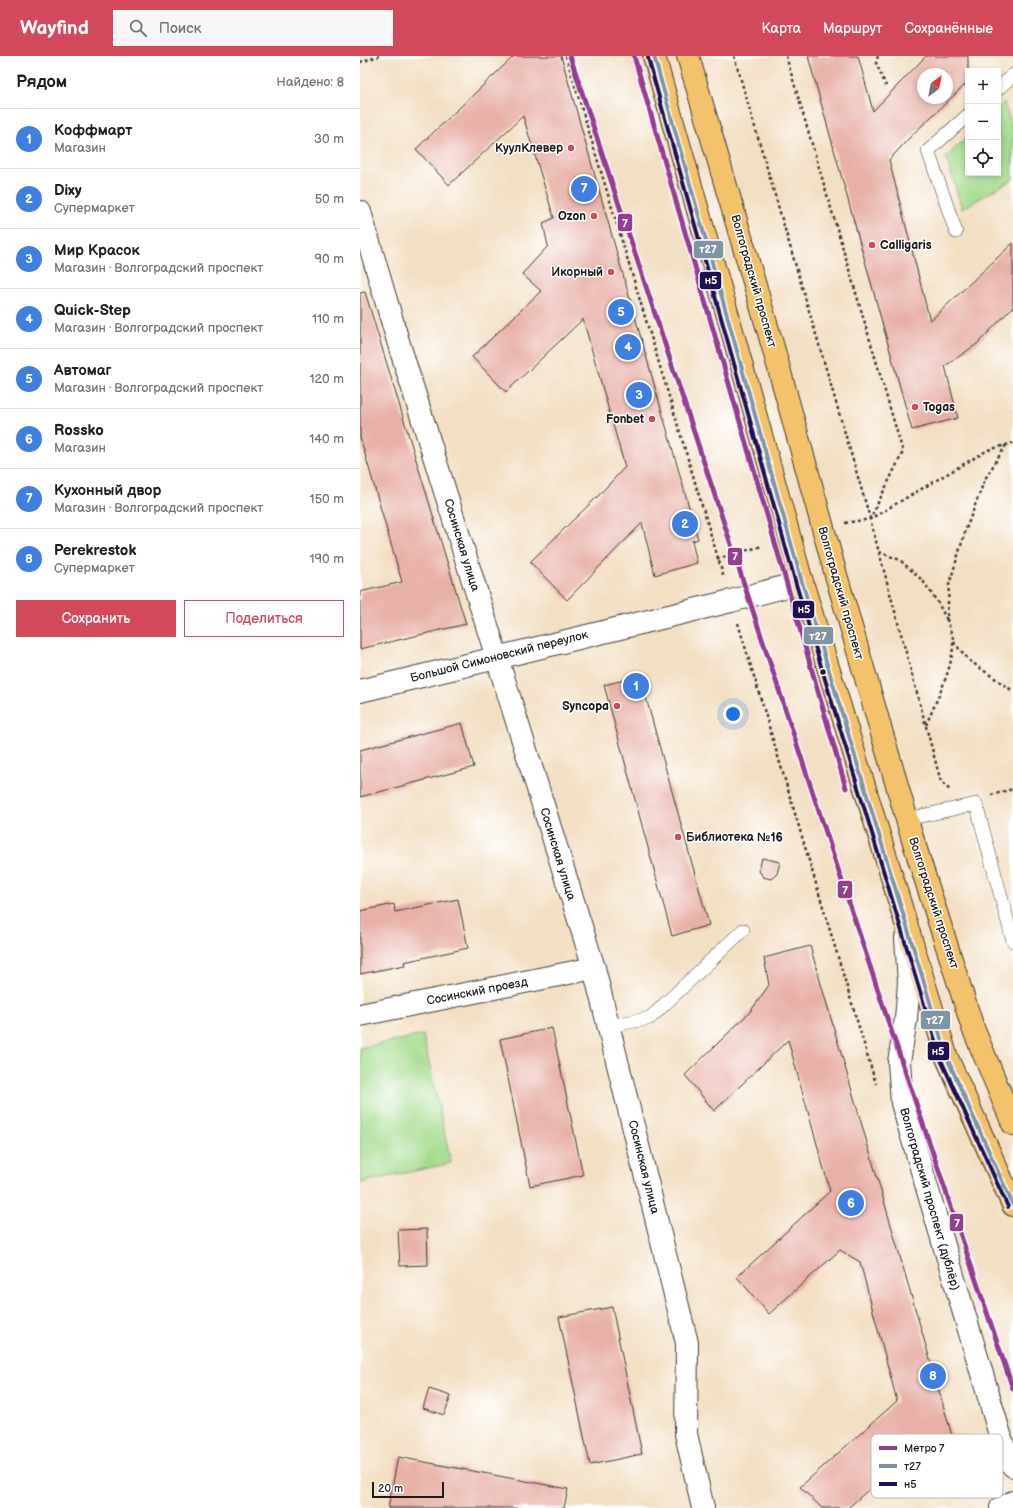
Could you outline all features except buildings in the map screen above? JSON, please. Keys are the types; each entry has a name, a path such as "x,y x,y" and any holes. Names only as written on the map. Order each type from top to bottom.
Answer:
{"main road":[{"path":"654,56 802,582 947,1058 1013,1205"},
{"name":"Волгоградский проспект","path":"688,56 773,347 834,567 907,819 973,1028 1013,1124"}],"street":[{"name":"Сосинская улица","path":"360,212 398,341 594,968 687,1343 686,1434 703,1508"},
{"name":"Большой Симоновский переулок","path":"360,691 731,601 802,582"},
{"name":"Волгоградский проспект (дублёр)","path":"906,925 909,983 906,1019 899,1062 902,1103 1000,1434"},
{"name":"Сосинский проезд","path":"360,1015 594,968"},
{"name":"Волгоградский проспект (дублёр)","path":"1003,1445 1013,1466"},
{"path":"1001,1508 1013,1502"}],"lane":[{"path":"1001,86 1013,76"},
{"path":"956,232 928,151 965,118"},
{"path":"907,819 976,804 1013,942"},
{"path":"609,1026 650,1018 743,930"}],"path":[{"path":"360,62 379,56"},
{"path":"566,56 877,1088"},
{"path":"734,56 870,519 941,782 951,792"},
{"path":"786,56 903,452 870,519"},
{"path":"878,56 876,63 886,86"},
{"path":"839,525 870,519 988,450 1013,443"},
{"path":"947,620 949,585 966,529 985,479 1006,445"},
{"path":"717,559 762,546"},
{"path":"879,552 900,560 923,581 938,603 947,620 955,644 970,661 1013,691"},
{"path":"926,726 945,681 953,649 953,638"}],"green space":[{"path":"1004,102 1013,130 1013,179 962,209 946,157 965,139 965,176 1001,176 1001,105"},
{"path":"423,1035 451,1163 360,1183 360,1048"}],"metro line":[{"name":"7","path":"570,56 889,1024 1013,1389"},
{"name":"7","path":"634,56 846,788"}],"transit line":[{"name":"т27","path":"654,56 802,582 947,1058 1013,1205"},
{"name":"н5","path":"648,58 796,584 941,1060 1008,1207"}],"place":[{"name":"КуулКлевер","path":"571,148"},
{"name":"Кухонный двор","path":"584,189"},
{"name":"Ozon","path":"594,216"},
{"name":"Calligaris","path":"872,245"},
{"name":"Икорный","path":"611,272"},
{"name":"Автомаг","path":"621,312"},
{"name":"Quick-Step","path":"628,347"},
{"name":"Мир Красок","path":"639,395"},
{"name":"Togas","path":"915,407"},
{"name":"Fonbet","path":"652,419"},
{"name":"Dixy","path":"685,524"},
{"name":"Коффмарт","path":"636,686"},
{"name":"Syncopa","path":"617,706"},
{"name":"Библиотека №16","path":"678,837"},
{"name":"Rossko","path":"851,1203"},
{"name":"Perekrestok","path":"933,1376"}]}
